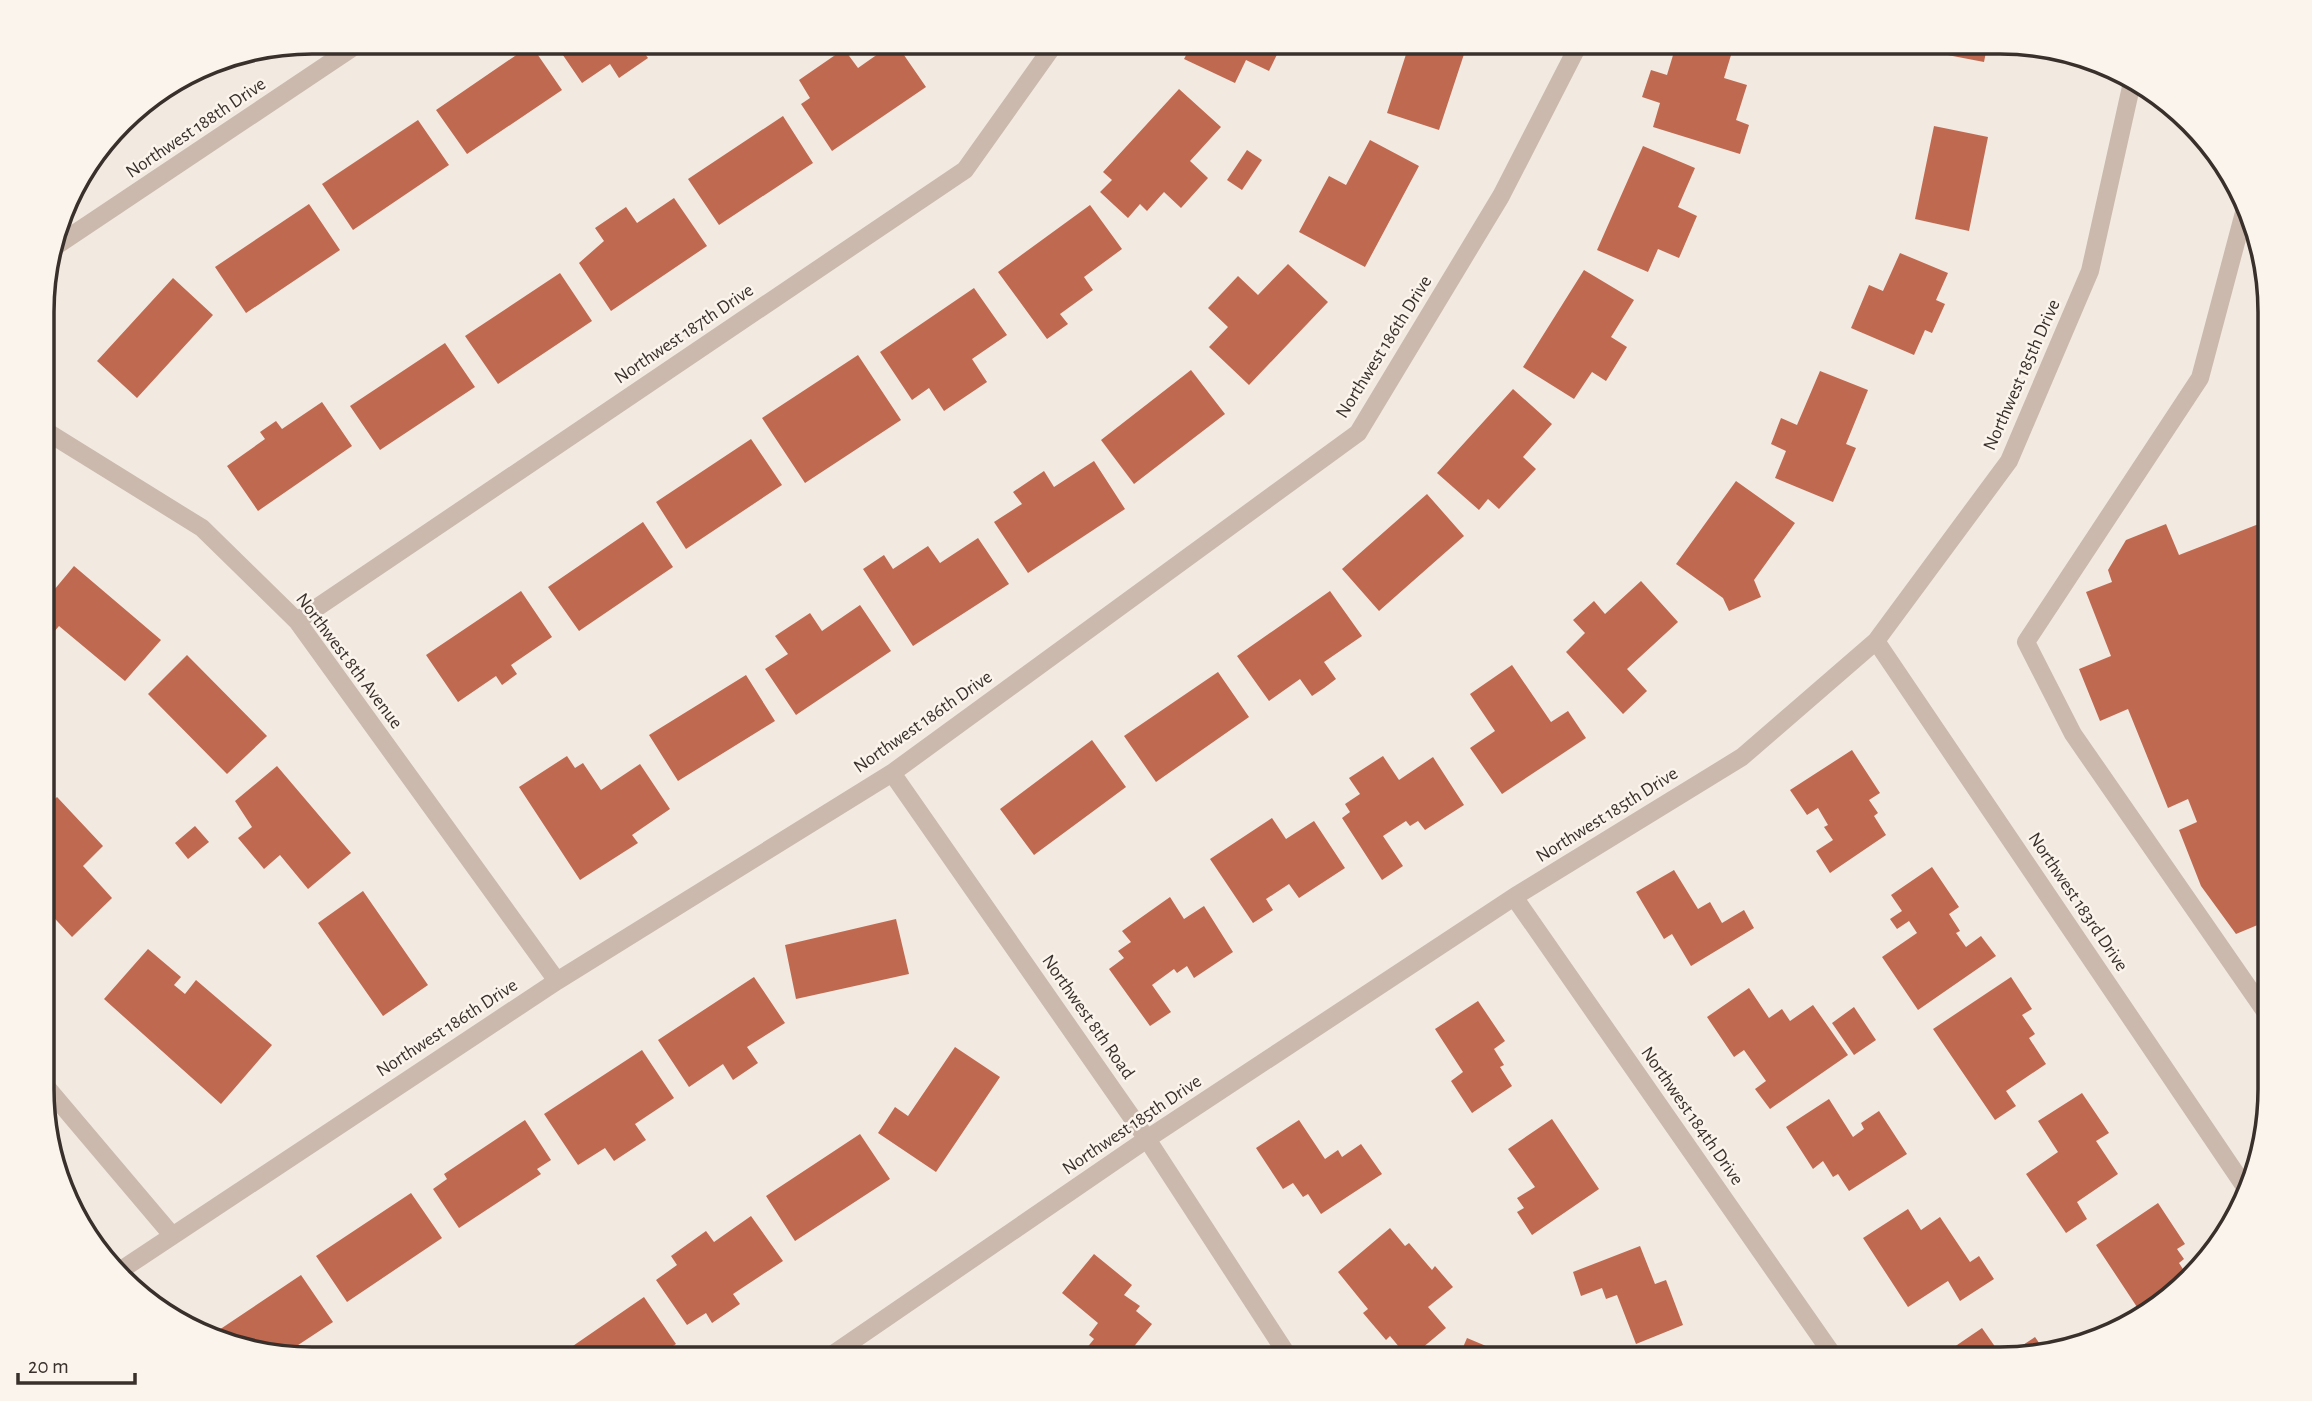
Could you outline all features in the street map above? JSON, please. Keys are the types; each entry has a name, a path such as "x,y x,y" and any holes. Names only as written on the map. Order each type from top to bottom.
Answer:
{"street":[{"name":"Northwest 188th Drive","path":"65,240 344,54"},
{"name":"Northwest 187th Drive","path":"297,621 965,170 1047,54"},
{"name":"Northwest 186th Drive","path":"126,1267 557,981 892,773 1358,433 1501,196 1574,54"},
{"name":"Northwest 185th Drive","path":"844,1347 1147,1139 1514,897 1742,757 1876,641 2009,461 2091,271 2130,90"},
{"path":"2241,223 2200,378 2026,642 2073,734 2258,986"},
{"name":"Northwest 8th Avenue","path":"54,436 202,528 297,621 557,981"},
{"name":"Northwest 183rd Drive","path":"1876,641 2240,1180"},
{"name":"Northwest 8th Road","path":"892,773 1147,1139 1282,1347"},
{"name":"Northwest 184th Drive","path":"1514,897 1827,1347"},
{"path":"54,1096 172,1234"}],"building":[{"path":"518,54 537,54 562,90 467,154 436,110"},
{"path":"562,54 645,54 648,58 619,78 610,64 582,83"},
{"path":"837,54 848,54 858,68 878,54 903,54 926,87 832,151 801,104 810,98 799,80"},
{"path":"1187,54 1277,54 1269,71 1246,60 1235,83 1184,59"},
{"path":"1406,54 1464,54 1439,130 1387,113"},
{"path":"1673,54 1731,54 1724,78 1747,85 1736,120 1749,125 1740,154 1653,127 1660,103 1642,97 1651,70 1667,75"},
{"path":"1942,54 1986,54 1984,62"},
{"path":"1179,89 1221,127 1190,161 1208,178 1181,208 1164,192 1147,211 1140,204 1128,218 1100,192 1112,180 1103,172"},
{"path":"783,116 813,163 719,225 688,179"},
{"path":"418,120 449,165 353,230 322,184"},
{"path":"1934,126 1988,137 1969,231 1915,219"},
{"path":"1370,140 1419,166 1365,267 1299,232 1329,176 1346,185"},
{"path":"1643,146 1695,168 1678,207 1697,216 1679,258 1658,249 1648,272 1597,250"},
{"path":"1247,150 1262,160 1242,190 1227,180"},
{"path":"674,198 707,246 611,311 579,263 604,241 595,228 626,207 637,223"},
{"path":"309,204 340,250 246,313 215,267"},
{"path":"1090,205 1122,249 1084,277 1093,290 1060,314 1068,324 1047,339 998,272"},
{"path":"1900,253 1948,273 1936,300 1945,304 1932,333 1925,330 1914,355 1851,328 1869,285 1883,291"},
{"path":"1288,264 1328,302 1249,385 1209,347 1228,327 1208,308 1238,276 1258,295"},
{"path":"1584,270 1634,300 1611,337 1627,347 1606,381 1592,372 1574,399 1523,367"},
{"path":"560,273 592,321 498,384 465,336"},
{"path":"173,278 213,315 137,398 97,361"},
{"path":"974,288 1007,335 972,359 987,382 944,411 929,388 912,400 880,352"},
{"path":"445,343 475,387 380,450 350,406"},
{"path":"858,355 901,420 805,483 762,418"},
{"path":"1191,370 1225,414 1134,484 1101,440"},
{"path":"1820,371 1868,390 1846,444 1856,448 1833,502 1775,478 1786,451 1771,444 1781,418 1797,425"},
{"path":"1513,389 1552,424 1523,457 1536,469 1499,509 1488,499 1479,510 1437,473"},
{"path":"322,402 352,446 258,511 227,466 265,439 260,432 276,421 282,429"},
{"path":"751,439 782,485 686,549 656,502"},
{"path":"1094,461 1125,509 1028,573 994,522 1022,504 1013,492 1044,471 1054,487"},
{"path":"1736,481 1795,523 1754,580 1761,597 1729,611 1723,598 1676,564"},
{"path":"1427,494 1464,536 1379,611 1342,569"},
{"path":"643,522 673,567 579,631 548,587"},
{"path":"2166,524 2179,555 2258,524 2258,925 2236,934 2201,886 2179,830 2197,822 2188,799 2168,808 2128,709 2100,721 2079,669 2111,656 2086,592 2112,582 2108,570 2126,540"},
{"path":"978,538 1009,584 913,646 863,569 884,555 893,569 928,546 940,563"},
{"path":"74,566 161,640 125,681 59,626 54,632 54,590"},
{"path":"1641,581 1678,622 1627,669 1647,691 1623,714 1566,652 1585,633 1573,620 1594,601 1605,614"},
{"path":"521,591 552,637 511,665 517,674 502,685 496,676 458,702 426,655"},
{"path":"1330,591 1362,636 1324,662 1336,679 1324,688 1312,696 1300,679 1269,701 1237,656"},
{"path":"860,605 891,651 796,715 765,669 788,654 775,636 810,613 822,631"},
{"path":"187,655 267,736 227,774 148,694"},
{"path":"1512,665 1551,722 1568,711 1586,738 1502,794 1470,748 1495,731 1470,694"},
{"path":"1218,672 1249,717 1156,782 1124,736"},
{"path":"746,675 775,721 678,781 649,735"},
{"path":"1092,740 1126,787 1034,855 1000,809"},
{"path":"1852,750 1880,793 1869,800 1878,813 1874,816 1886,835 1830,873 1816,851 1833,840 1824,827 1828,825 1818,808 1807,815 1790,790"},
{"path":"567,756 575,768 583,763 601,790 640,764 670,809 632,835 638,843 580,880 519,787"},
{"path":"1383,756 1399,780 1433,757 1464,805 1425,830 1418,821 1410,826 1406,821 1383,836 1403,866 1382,880 1342,818 1350,812 1345,804 1360,794 1349,778"},
{"path":"277,766 351,853 308,889 280,855 264,869 238,838 252,827 235,801"},
{"path":"57,797 103,846 83,866 112,898 72,937 54,918 54,800"},
{"path":"1272,818 1286,839 1314,821 1345,868 1299,898 1289,884 1266,899 1273,910 1253,923 1210,859"},
{"path":"195,826 209,842 188,859 175,843"},
{"path":"1932,867 1959,907 1949,914 1960,931 1956,933 1966,947 1981,936 1996,956 1918,1010 1882,957 1917,933 1909,921 1897,929 1890,919 1902,911 1891,895"},
{"path":"1674,870 1698,909 1710,902 1722,923 1744,910 1754,928 1691,966 1672,934 1664,939 1636,892"},
{"path":"363,891 428,985 383,1016 318,923"},
{"path":"1170,897 1184,919 1204,906 1233,952 1194,978 1187,966 1177,973 1174,969 1152,985 1171,1012 1150,1026 1109,969 1124,958 1118,951 1131,942 1122,931"},
{"path":"896,919 909,974 796,999 785,945"},
{"path":"148,949 181,977 174,985 185,994 196,980 272,1045 221,1104 104,999"},
{"path":"754,977 785,1023 747,1047 758,1063 733,1080 723,1064 689,1087 658,1040"},
{"path":"2011,977 2032,1009 2022,1015 2035,1034 2029,1038 2046,1064 2006,1091 2016,1106 1995,1120 1933,1029"},
{"path":"1749,988 1769,1018 1782,1009 1790,1021 1813,1005 1848,1055 1770,1109 1755,1089 1766,1081 1744,1050 1734,1057 1707,1017"},
{"path":"1478,1001 1505,1041 1494,1049 1504,1065 1500,1067 1512,1086 1472,1113 1451,1081 1463,1072 1435,1029"},
{"path":"1854,1007 1876,1040 1854,1055 1832,1023"},
{"path":"955,1047 1000,1077 936,1172 878,1133 895,1107 908,1116"},
{"path":"642,1050 674,1098 635,1124 646,1140 614,1161 605,1148 578,1165 544,1114"},
{"path":"2082,1093 2109,1133 2096,1141 2118,1174 2077,1202 2087,1219 2066,1233 2026,1174 2058,1152 2038,1121"},
{"path":"1829,1099 1853,1137 1864,1129 1861,1123 1879,1111 1907,1154 1849,1191 1838,1174 1833,1177 1823,1161 1813,1169 1786,1127"},
{"path":"1552,1119 1599,1189 1532,1235 1517,1212 1524,1208 1517,1198 1535,1187 1508,1149"},
{"path":"525,1120 551,1160 537,1169 541,1174 459,1228 433,1189 447,1179 444,1174"},
{"path":"1299,1120 1325,1159 1338,1150 1342,1157 1361,1144 1382,1174 1321,1214 1308,1194 1303,1197 1293,1183 1283,1189 1256,1148"},
{"path":"860,1134 890,1179 795,1241 766,1196"},
{"path":"411,1193 442,1238 347,1302 316,1256"},
{"path":"2158,1203 2185,1244 2177,1249 2184,1259 2179,1263 2183,1270 2170,1283 2137,1307 2096,1245"},
{"path":"1908,1209 1921,1230 1940,1217 1970,1262 1979,1256 1994,1279 1960,1301 1948,1281 1908,1307 1863,1238"},
{"path":"751,1216 783,1261 733,1294 740,1304 712,1323 706,1313 687,1325 656,1280 677,1265 671,1256 706,1231 714,1242"},
{"path":"1390,1228 1405,1246 1409,1243 1432,1270 1435,1266 1453,1287 1428,1307 1446,1328 1423,1347 1399,1347 1390,1336 1386,1340 1363,1313 1368,1309 1338,1272"},
{"path":"1640,1246 1655,1284 1666,1280 1683,1325 1636,1344 1617,1295 1606,1299 1602,1288 1581,1296 1573,1272"},
{"path":"1094,1254 1132,1285 1124,1295 1140,1306 1136,1311 1152,1324 1134,1347 1088,1347 1094,1339 1089,1335 1098,1323 1062,1293"},
{"path":"301,1275 333,1322 297,1346 262,1342 220,1329"},
{"path":"644,1297 676,1344 671,1347 571,1347"},
{"path":"1982,1328 1995,1347 1954,1347"},
{"path":"2035,1337 2040,1344 2033,1345 2022,1346"},
{"path":"1467,1338 1488,1347 1463,1347"}]}
